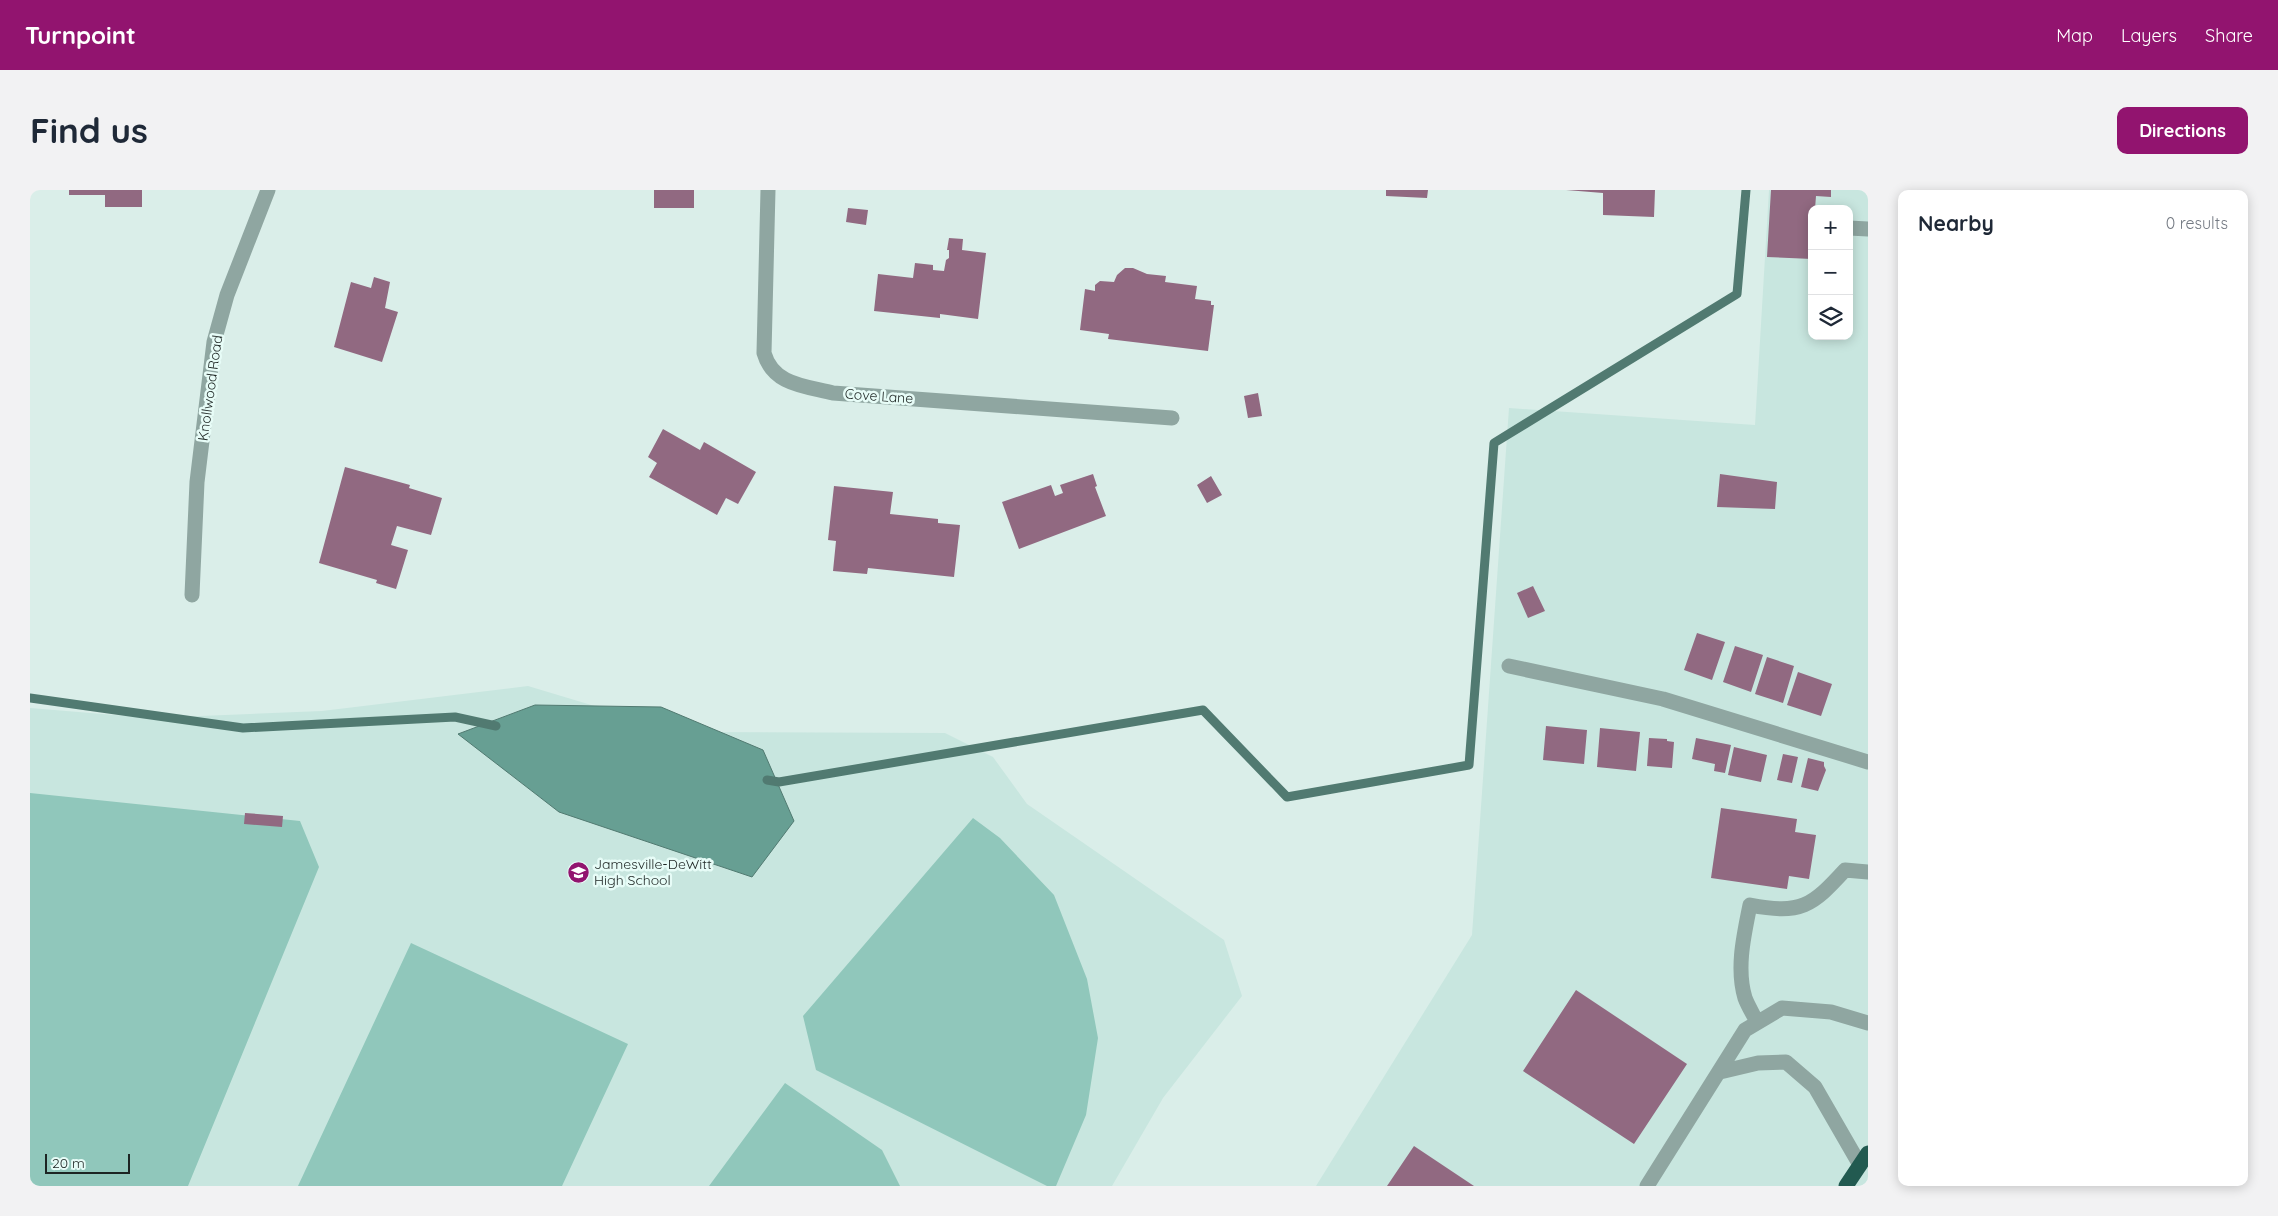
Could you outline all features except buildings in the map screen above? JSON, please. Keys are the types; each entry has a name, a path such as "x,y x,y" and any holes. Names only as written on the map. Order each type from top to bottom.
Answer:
{"highway":[{"path":"1846,1186 1864,1159"}],"street":[{"name":"Knollwood Road","path":"192,595 197,482 214,342 227,295 268,190"},
{"name":"Cove Lane","path":"768,190 764,353 767,365 784,380 833,393 1172,418"},
{"path":"1853,228 1868,229"},
{"path":"1509,666 1663,699 1868,762"},
{"path":"1757,1022 1745,998 1741,976 1743,943 1750,905 1770,909 1793,910 1821,896 1845,870 1868,872"},
{"path":"1647,1186 1745,1030 1782,1008 1830,1012 1868,1023"},
{"path":"1720,1072 1758,1063 1786,1062 1816,1087 1864,1159"}],"shaded area":[{"path":"1769,190 1868,190 1868,1186 1316,1186 1472,935 1509,408 1755,425"},
{"name":"Jamesville-DeWitt High School","path":"528,686 681,732 945,733 993,757 1027,804 1224,940 1242,996 1163,1098 1112,1186 30,1186 30,708 151,718 322,711"},
{"path":"535,705 661,707 763,750 794,821 752,877 559,812 458,734"},
{"path":"30,793 300,821 319,867 188,1186 30,1186"},
{"path":"973,818 1000,838 1054,895 1087,979 1098,1038 1086,1115 1056,1186 1047,1186 816,1070 803,1016"},
{"path":"411,943 628,1044 562,1186 298,1186"},
{"path":"785,1083 882,1150 900,1186 709,1186"}],"waterway":[{"path":"767,780 779,782 1203,710 1287,797 1469,765 1494,443 1737,294 1746,190"},
{"path":"30,698 243,728 455,717 496,726"}],"place":[{"name":"Jamesville-DeWitt High School","path":"578,872"}]}
